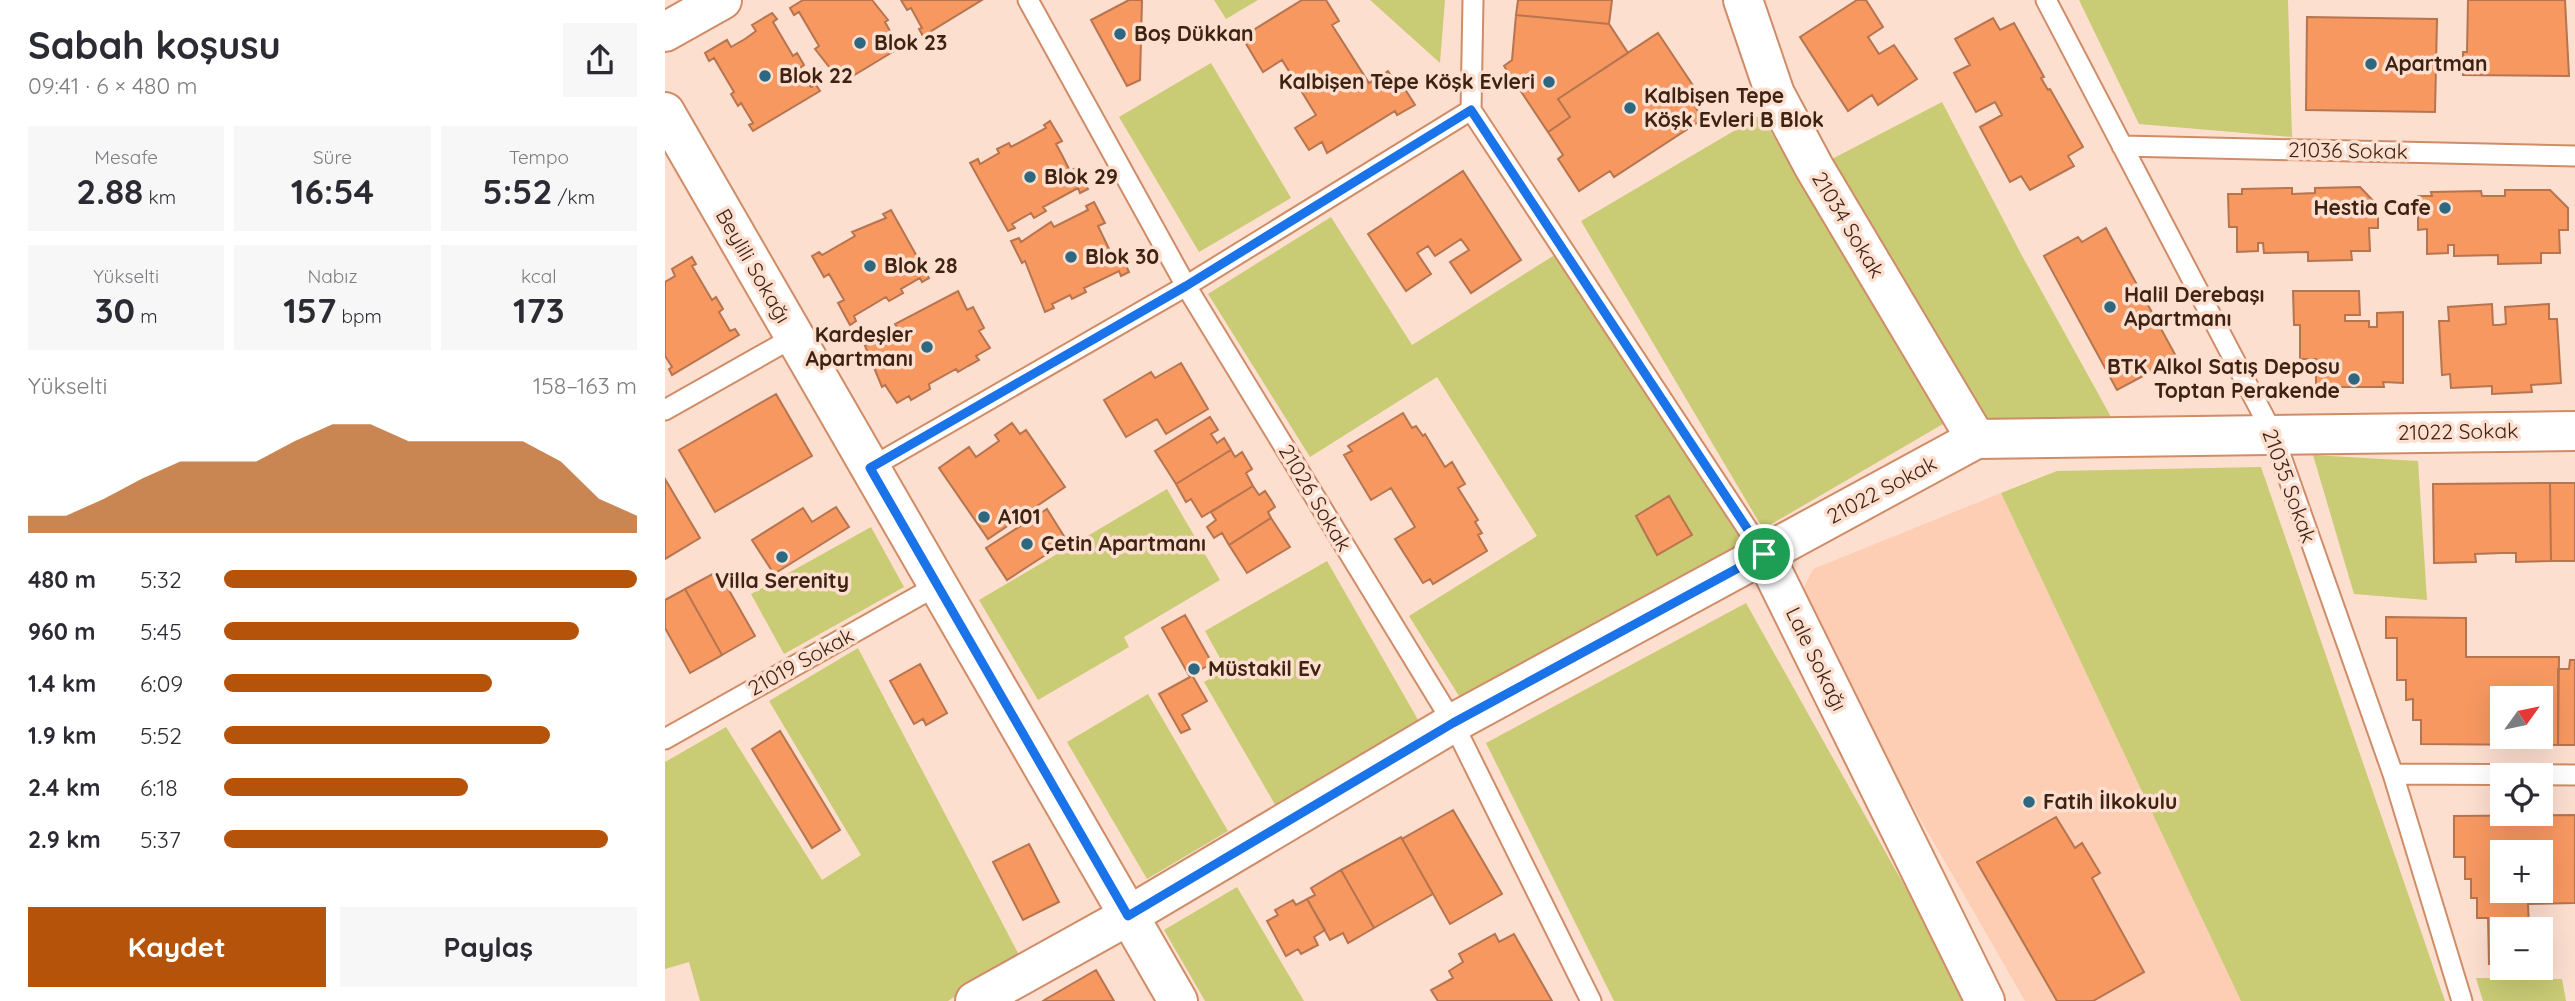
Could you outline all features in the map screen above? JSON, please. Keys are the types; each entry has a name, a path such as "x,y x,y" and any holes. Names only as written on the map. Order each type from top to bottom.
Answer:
{"street":[{"path":"665,32 722,0"},
{"name":"21034 Sokak","path":"1743,0 1776,93 1814,167 1976,439"},
{"name":"Beylili Sokağı","path":"665,112 1178,1001"},
{"name":"21022 Sokak","path":"975,1001 1128,916 1453,723 1976,439 2575,431"},
{"name":"Lale Sokağı","path":"1764,554 1985,1001"}],"lane":[{"name":"21026 Sokak","path":"1028,0 1186,286 1453,723 1591,1001"},
{"path":"870,468 1186,286 1471,110 1473,0"},
{"name":"21035 Sokak","path":"2046,0 2273,434 2392,774 2462,1001"},
{"name":"Lale Sokağı","path":"1471,110 1764,554"},
{"name":"21036 Sokak","path":"2122,146 2575,156"},
{"path":"665,410 794,337"},
{"name":"21019 Sokak","path":"665,739 938,585"},
{"path":"2392,774 2575,775"}],"shaded area":[{"name":"Fatih İlkokulu","path":"2001,493 2241,1001 2025,1001 1796,603 1813,569"}],"green space":[{"path":"1214,0 1258,0 1226,19"},
{"path":"1370,0 1445,0 1440,63"},
{"path":"2079,0 2288,0 2292,137 2139,124"},
{"path":"1211,63 1291,198 1199,252 1119,117"},
{"path":"1942,102 2020,252 2111,417 1983,423 1830,160"},
{"path":"1761,115 1943,424 1763,529 1581,221"},
{"path":"1331,217 1412,345 1561,251 1747,546 1464,704 1409,616 1537,536 1437,377 1310,457 1208,294"},
{"path":"2313,455 2418,461 2427,600 2354,594"},
{"path":"2261,467 2445,1001 2241,1001 2001,493 2057,471"},
{"path":"1167,489 1220,580 1124,637 1129,647 1038,700 979,600"},
{"path":"871,527 904,587 784,654 751,594"},
{"path":"1327,561 1421,725 1277,808 1204,682 1226,669 1205,631"},
{"path":"1746,603 1969,1001 1614,1001 1486,743"},
{"path":"858,648 1019,955 948,1001 700,1001 689,962 665,969 665,762 726,727 822,880 861,855 769,701"},
{"path":"1148,694 1228,831 1147,879 1067,742"},
{"path":"1237,887 1304,1001 1205,1001 1164,930"},
{"path":"2476,978 2562,979 2566,1001 2483,1001"}],"building":[{"name":"Blok 23","path":"803,0 872,0 888,20 885,22 896,42 900,39 904,45 838,85 834,80 837,77 815,49 819,46 799,12 794,15 790,8"},
{"path":"901,0 982,0 923,36 919,29 922,28 911,8 907,10"},
{"name":"Boş Dükkan","path":"1129,0 1142,0 1140,80 1127,86 1091,20"},
{"path":"1302,0 1326,0 1339,21 1332,25 1369,83 1388,71 1399,88 1403,86 1415,105 1397,115 1395,111 1327,153 1322,142 1309,150 1295,128 1316,115 1282,60 1263,72 1242,37"},
{"path":"1518,0 1612,0 1609,24 1516,15"},
{"path":"1857,0 1866,0 1883,27 1868,37 1879,54 1894,45 1917,79 1878,105 1872,95 1848,111 1800,37"},
{"name":"Apartman","path":"2468,0 2565,0 2569,76 2463,75 2463,52 2467,52"},
{"name":"Blok 22","path":"772,13 777,19 773,22 793,56 797,53 804,65 800,68 811,87 816,85 820,91 753,131 749,125 753,123 741,103 738,106 731,94 734,92 714,58 709,61 705,53 727,40 731,47 745,39 756,31 752,25"},
{"name":"Kalbişen Tepe Köşk Evleri","path":"1516,15 1609,24 1628,53 1558,99 1570,117 1548,132 1504,66 1512,60"},
{"name":"Apartman","path":"2307,17 2437,19 2435,112 2306,110"},
{"path":"1993,18 2000,30 2014,23 2044,77 2041,78 2083,147 2068,156 2074,166 2030,190 2021,176 2010,182 1980,127 2002,115 1995,102 1976,112 1954,73 1970,65 1955,39"},
{"name":"Kalbişen Tepe Köşk Evleri B Blok","path":"1658,33 1698,93 1690,98 1703,119 1614,177 1610,171 1579,191 1558,159 1563,155 1548,132 1570,117 1558,99"},
{"name":"Blok 29","path":"1050,121 1062,141 1056,144 1070,171 1076,168 1088,189 1080,193 1078,188 1043,207 1046,211 1034,218 1031,213 1012,224 1015,228 1008,231 970,163 978,159 980,164 999,153 997,149 1009,143 1011,147 1046,128 1044,125"},
{"path":"1463,171 1521,260 1471,293 1450,262 1469,250 1461,239 1435,256 1428,246 1417,253 1431,274 1406,291 1368,234"},
{"path":"2360,187 2378,206 2378,228 2369,228 2370,251 2351,251 2352,260 2308,261 2308,252 2264,253 2263,243 2258,243 2258,251 2237,252 2237,227 2229,227 2228,194 2242,194 2242,189 2292,188 2292,194 2315,193 2315,188"},
{"path":"2505,190 2550,190 2568,208 2568,230 2559,230 2560,253 2541,253 2541,263 2498,264 2498,255 2454,256 2454,245 2448,245 2448,253 2427,254 2427,229 2418,230 2418,196 2432,196 2431,192 2481,191 2482,196 2505,196"},
{"name":"Blok 30","path":"1094,202 1105,223 1098,226 1111,253 1119,250 1129,272 1121,276 1119,271 1084,288 1086,292 1072,299 1070,295 1052,304 1054,308 1045,312 1025,261 1022,263 1011,241 1019,238 1021,242 1051,222 1054,227 1088,210 1086,206"},
{"name":"Blok 28","path":"891,210 929,278 922,282 920,278 901,289 903,293 889,301 886,297 854,316 856,321 850,325 838,303 844,300 829,274 824,277 812,256 819,252 822,255 855,236 852,232 886,218 883,214"},
{"name":"Halil Derebaşı Apartmanı","path":"2106,228 2177,358 2117,390 2044,256 2078,237 2082,242"},
{"path":"692,257 696,264 692,266 712,300 716,297 723,309 719,312 730,331 735,329 739,335 672,375 669,369 672,367 665,356 665,282 675,276 672,269"},
{"name":"Kardeşler Apartmanı","path":"958,291 967,310 973,307 984,328 979,331 990,348 976,356 979,360 929,384 930,389 911,400 909,396 897,403 885,385 882,387 865,346 897,327 895,324"},
{"path":"2293,291 2359,291 2360,315 2345,315 2345,321 2369,321 2369,327 2377,327 2377,313 2403,312 2403,383 2383,382 2384,387 2316,387 2316,359 2300,359 2300,325 2294,325"},
{"path":"2492,304 2493,325 2499,325 2506,324 2505,307 2549,304 2549,319 2557,319 2561,383 2531,385 2532,392 2492,394 2492,386 2451,388 2450,374 2442,375 2439,321 2449,321 2448,307"},
{"path":"1181,363 1208,409 1166,434 1157,419 1126,437 1104,400 1151,372 1155,378"},
{"path":"776,394 812,456 715,512 679,450"},
{"path":"1403,413 1412,428 1416,426 1423,436 1425,434 1445,467 1452,462 1465,484 1458,488 1478,520 1475,522 1482,533 1478,535 1487,551 1433,584 1430,579 1423,583 1395,539 1415,527 1391,488 1371,500 1344,455 1352,451 1348,446"},
{"path":"1210,417 1218,430 1211,434 1217,443 1224,438 1231,450 1176,484 1155,451"},
{"path":"1012,423 1020,434 1026,430 1065,487 988,539 939,468 969,447 976,457 999,441 995,435"},
{"path":"1231,450 1235,457 1242,452 1252,469 1246,473 1253,486 1202,517 1191,499 1186,502 1176,484"},
{"path":"665,479 700,538 665,559"},
{"path":"2550,483 2551,561 2516,562 2516,553 2502,553 2475,554 2476,562 2434,563 2433,484"},
{"path":"2550,483 2575,483 2575,561 2551,561"},
{"path":"1253,486 1259,495 1265,491 1275,507 1268,512 1271,518 1229,545 1222,533 1214,538 1207,527 1216,520 1211,512"},
{"path":"1669,496 1692,535 1657,555 1636,516"},
{"name":"Villa Serenity","path":"836,507 849,527 774,574 752,540 803,508 812,522"},
{"name":"Çetin Apartmanı","path":"1047,509 1067,541 1007,580 986,548"},
{"path":"1271,518 1290,547 1247,573 1229,545"},
{"path":"718,571 755,636 722,655 685,589"},
{"path":"685,589 722,655 690,673 665,628 665,600"},
{"name":"Müstakil Ev","path":"1185,615 1212,663 1192,675 1207,701 1182,715 1190,729 1181,733 1159,694 1190,677 1162,628"},
{"path":"2386,617 2466,618 2466,657 2559,657 2558,745 2553,745 2553,686 2490,686 2490,745 2421,744 2421,720 2413,720 2413,699 2406,700 2406,680 2397,680 2397,638 2386,638"},
{"path":"2570,660 2575,660 2575,745 2558,745 2558,669 2569,669"},
{"path":"920,664 947,713 926,725 923,719 914,724 890,681"},
{"path":"780,731 840,830 812,848 752,749"},
{"path":"1453,810 1502,894 1450,924 1402,839"},
{"path":"2553,815 2575,815 2575,903 2528,904 2529,917 2490,917 2489,964 2488,918 2477,918 2477,898 2471,898 2471,879 2465,879 2465,857 2454,857 2454,816 2490,816 2490,826 2553,826"},
{"name":"Fatih İlkokulu","path":"2056,817 2075,848 2082,843 2100,873 2092,878 2144,972 2093,1001 2057,1001 1977,862"},
{"path":"1401,837 1433,894 1374,928 1341,870"},
{"path":"1029,844 1059,902 1023,920 993,862"},
{"path":"1341,870 1374,928 1348,943 1343,933 1330,940 1307,899 1315,895 1311,888"},
{"path":"1307,899 1325,930 1314,937 1318,945 1301,954 1298,949 1286,956 1267,921 1278,915 1275,910 1293,900 1296,905"},
{"path":"1495,934 1499,942 1514,934 1552,1001 1438,1001 1431,990 1453,978 1449,971 1463,962 1459,954"},
{"path":"1096,970 1114,1001 1043,1001 1046,999"}],"place":[{"name":"Boş Dükkan","path":"1120,34"},
{"name":"Blok 23","path":"860,43"},
{"name":"Apartman","path":"2371,64"},
{"name":"Blok 22","path":"765,76"},
{"name":"Kalbişen Tepe Köşk Evleri","path":"1549,82"},
{"name":"Kalbişen Tepe Köşk Evleri B Blok","path":"1630,108"},
{"name":"Blok 29","path":"1030,177"},
{"name":"Hestia Cafe","path":"2445,208"},
{"name":"Blok 30","path":"1071,257"},
{"name":"Blok 28","path":"870,266"},
{"name":"Halil Derebaşı Apartmanı","path":"2110,307"},
{"name":"Kardeşler Apartmanı","path":"927,347"},
{"name":"BTK Alkol Satış Deposu Toptan Perakende","path":"2354,379"},
{"name":"A101","path":"984,517"},
{"name":"Çetin Apartmanı","path":"1027,544"},
{"name":"Villa Serenity","path":"782,557"},
{"name":"Müstakil Ev","path":"1194,669"},
{"name":"Fatih İlkokulu","path":"2029,802"}],"route":[{"path":"1471,110 1543,214 1764,554 1453,723 1128,916 870,468 1186,286 1471,110"}]}
